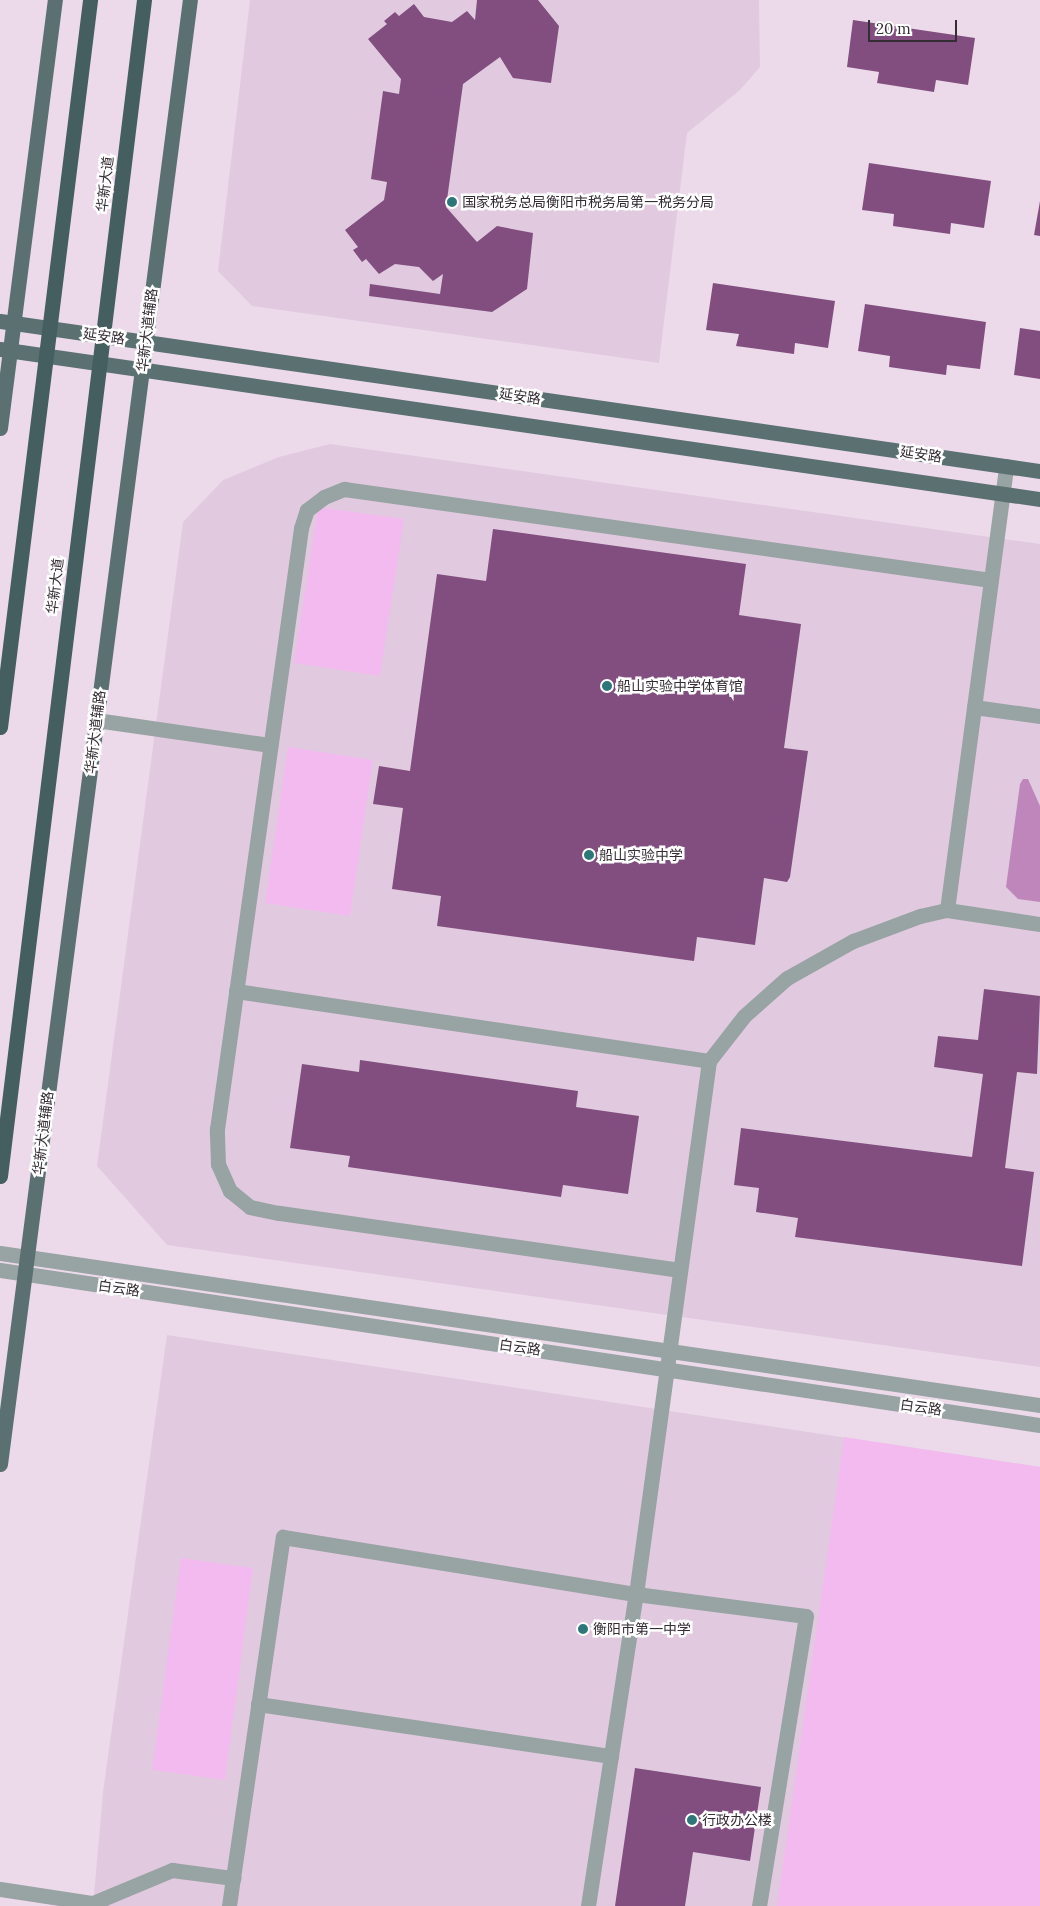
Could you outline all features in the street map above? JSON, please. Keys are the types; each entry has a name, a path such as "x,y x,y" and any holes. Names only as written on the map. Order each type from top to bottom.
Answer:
{"highway":[{"path":"0,727 90,0"},
{"name":"华新大道","path":"0,1176 144,0"}],"main road":[{"path":"0,428 7,322 55,0"},
{"name":"华新大道辅路","path":"0,1464 190,0"},
{"name":"延安路","path":"7,322 1040,471"},
{"name":"延安路","path":"5,350 1040,499"}],"street":[{"path":"947,910 1006,466"},
{"path":"680,1270 250,1207 230,1191 218,1164 217,1129 301,528 307,510 324,497 344,489 991,580"},
{"path":"974,708 1040,716"},
{"path":"96,720 270,745"},
{"path":"588,1906 636,1594 709,1061 744,1016 787,978 853,941 920,916 947,910 1040,924"},
{"path":"236,992 709,1061"},
{"name":"白云路","path":"0,1253 1040,1405"},
{"name":"白云路","path":"0,1270 1040,1425"},
{"path":"228,1906 283,1537 636,1594 806,1616 759,1906"},
{"path":"258,1704 611,1756"},
{"path":"0,1889 94,1905 172,1870 232,1878"}],"shaded area":[{"name":"国家税务总局衡阳市税务局第一税务分局","path":"250,0 759,0 760,67 740,90 687,133 659,363 252,306 218,271"},
{"name":"船山实验中学","path":"330,444 1040,544 1040,1367 167,1245 97,1166 183,522 223,480 279,457"},
{"path":"318,507 404,519 380,676 294,663"},
{"path":"288,747 373,760 350,916 265,903"},
{"path":"1023,779 1028,779 1040,806 1040,902 1018,899 1006,887 1020,784"},
{"name":"衡阳市第一中学","path":"167,1335 1040,1467 1040,1906 93,1906 103,1792"},
{"path":"844,1437 1040,1467 1040,1906 777,1906"},
{"path":"181,1558 253,1568 225,1780 152,1770"}],"building":[{"path":"477,0 538,0 559,26 551,83 513,78 500,57 463,84 446,207 477,242 497,226 533,233 527,289 492,312 369,296 370,284 440,294 443,274 433,281 419,267 395,264 379,274 366,259 362,262 353,250 358,247 345,230 384,200 387,182 371,179 383,91 399,94 401,79 368,39 387,24 384,21 395,12 399,16 414,4 424,17 452,22 467,11 475,20"},
{"path":"853,20 975,38 968,85 936,80 934,92 877,83 879,72 847,67"},
{"path":"869,163 991,181 984,228 951,223 950,234 893,226 894,214 862,210"},
{"path":"1040,201 1040,236 1034,235"},
{"path":"713,283 835,301 828,348 795,343 794,354 736,346 739,334 706,330"},
{"path":"865,304 986,322 980,369 947,365 946,375 889,367 890,356 858,351"},
{"path":"1020,328 1040,331 1040,379 1014,375"},
{"name":"船山实验中学体育馆","path":"493,529 746,564 739,615 801,624 784,748 808,751 790,877 787,882 764,878 755,945 697,937 694,961 437,926 441,896 392,889 403,808 373,804 379,766 410,771 437,574 486,581"},
{"path":"984,989 1040,996 1037,1074 1017,1072 1005,1168 1034,1172 1022,1266 795,1237 798,1218 756,1212 759,1188 734,1185 741,1128 972,1157 983,1074 934,1067 938,1036 978,1040"},
{"path":"360,1060 578,1091 576,1107 639,1116 628,1194 563,1185 561,1197 348,1167 350,1156 290,1148 302,1064 359,1072"},
{"name":"行政办公楼","path":"635,1768 761,1787 750,1861 693,1852 685,1906 615,1906"}],"place":[{"name":"国家税务总局衡阳市税务局第一税务分局","path":"452,202"},
{"name":"船山实验中学体育馆","path":"607,686"},
{"name":"船山实验中学","path":"589,855"},
{"name":"衡阳市第一中学","path":"583,1629"},
{"name":"行政办公楼","path":"692,1820"}]}
